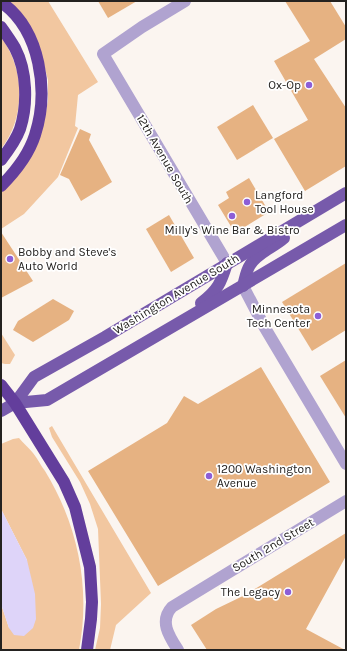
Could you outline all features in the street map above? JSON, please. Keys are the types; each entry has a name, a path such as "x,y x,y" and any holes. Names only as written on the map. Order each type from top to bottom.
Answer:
{"highway":[{"path":"1,2 17,17 26,31 35,51 42,89 41,106 34,136 19,165 1,186"},
{"path":"1,27 15,48 24,80 25,98 24,113 20,129 1,160"},
{"path":"1,385 15,403 64,482 75,507 90,567 92,608 87,650"}],"main road":[{"name":"Washington Avenue South","path":"1,411 15,403 34,377 105,337 346,193"},
{"path":"243,286 246,273 255,258 281,241 305,218"},
{"name":"Washington Avenue South","path":"15,403 47,400 346,225"},
{"path":"150,340 213,294 220,284 227,264"}],"street":[{"name":"12th Avenue South","path":"185,1 142,27 103,54 227,264"},
{"path":"243,286 265,328 346,464"},
{"name":"South 2nd Street","path":"178,650 167,633 165,620 168,610 172,606 346,501"}],"shaded area":[{"path":"8,1 48,1 98,82 78,95 75,126 78,128 58,177 24,214 1,229 1,191 44,122 48,101 48,80 43,61"},
{"path":"1,37 15,64 19,93 15,122 1,149"},
{"path":"1,333 15,355 10,364 1,363"},
{"path":"52,426 151,593 116,625 110,650 95,650 100,628 101,604 98,529 90,504 80,482 52,437 49,428"},
{"path":"19,438 33,453 45,471 66,513 73,535 79,558 82,580 82,627 79,650 1,650 1,604 9,628 27,560 1,509 1,444"},
{"path":"1,509 27,560 35,594 36,619 33,628 24,636 14,635 9,628 1,604"}],"building":[{"path":"98,1 137,1 108,18"},
{"name":"Ox-Op","path":"285,1 330,1 346,27 346,39 314,59 346,108 346,166 305,191 274,139 308,120 274,61 310,41"},
{"path":"253,105 273,138 237,160 217,127"},
{"path":"80,129 91,134 89,140 112,182 81,201 69,179 60,175"},
{"name":"Langford Tool House","path":"249,178 269,212 235,233 218,205 229,198 226,192"},
{"path":"169,215 194,258 171,272 146,229"},
{"name":"Bobby and Steve's Auto World","path":"1,232 33,281 1,298"},
{"name":"Minnesota Tech Center","path":"346,263 346,330 312,351 282,302"},
{"path":"53,299 74,311 69,320 33,342 13,330 18,321"},
{"path":"346,360 346,418 320,376"},
{"name":"1200 Washington Avenue","path":"261,367 330,482 158,586 88,471 167,423 184,396 198,404"},
{"name":"The Legacy","path":"346,533 346,556 306,629 345,650 207,650 191,625 216,609 245,595"}],"place":[{"name":"Ox-Op","path":"309,85"},
{"name":"Langford Tool House","path":"247,202"},
{"name":"Milly's Wine Bar & Bistro","path":"232,216"},
{"name":"Bobby and Steve's Auto World","path":"10,259"},
{"name":"Minnesota Tech Center","path":"318,316"},
{"name":"1200 Washington Avenue","path":"209,476"},
{"name":"The Legacy","path":"288,592"}]}
